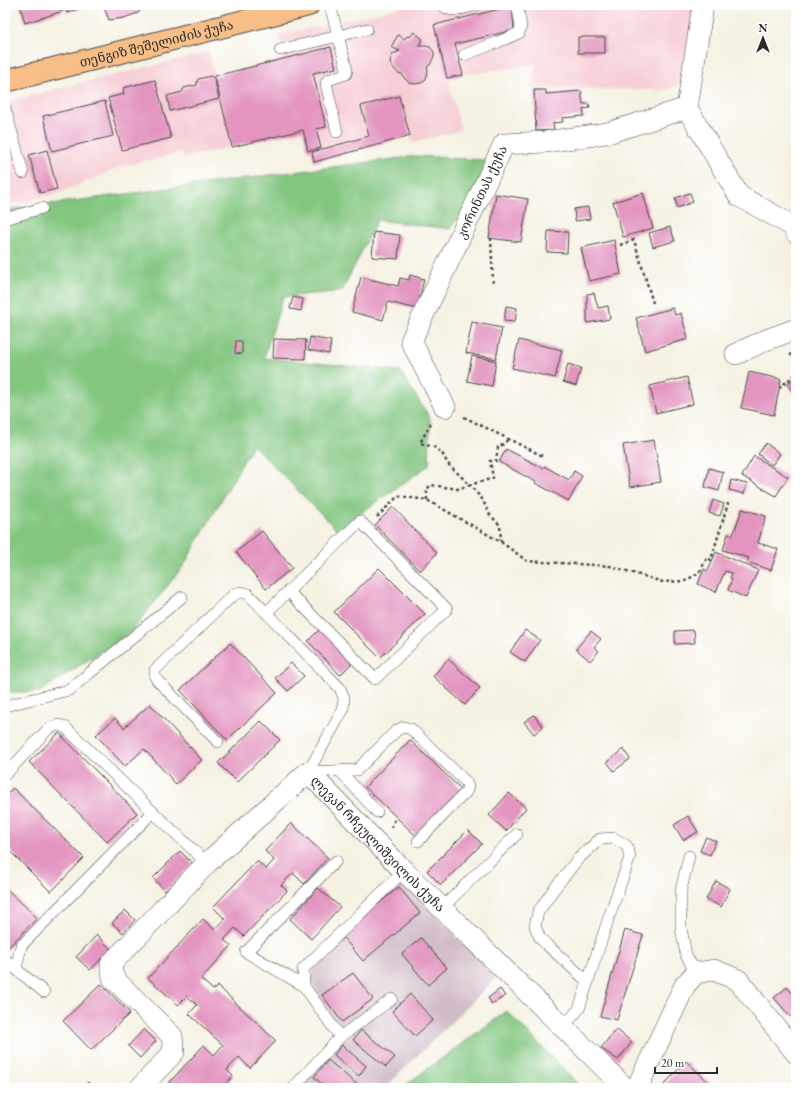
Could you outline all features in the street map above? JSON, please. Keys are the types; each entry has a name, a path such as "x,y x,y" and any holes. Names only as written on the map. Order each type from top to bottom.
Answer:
{"main road":[{"name":"თენგიზ შეშელიძის ქუჩა","path":"5,81 308,5"}],"street":[{"path":"703,5 687,108 739,196 793,226 796,233"},
{"name":"კორინთას ქუჩა","path":"443,404 411,341 504,144 545,142 596,135 611,132 687,108"},
{"path":"736,354 766,340 796,329"},
{"name":"ლევან რჩეულიშვილის ქუჩა","path":"140,1088 174,1052 172,1036 113,978 111,964 207,863 308,772 404,871 625,1088"},
{"path":"637,1088 685,985 696,973 714,970 738,980 796,1053"}],"lane":[{"path":"330,5 347,70 346,74 328,80 326,83 338,132"},
{"path":"443,5 448,10 477,5"},
{"path":"464,55 518,33 521,26 517,5"},
{"path":"280,50 367,29"},
{"path":"5,108 10,149 23,173"},
{"path":"5,219 42,208"},
{"path":"266,613 288,591 360,521 447,609 375,679 288,591"},
{"path":"218,742 157,680 155,670 231,596 238,592 242,592 248,594 340,688 344,698 343,710 308,772"},
{"path":"5,706 69,690 182,597"},
{"path":"5,775 48,729 60,725 66,727 152,812 207,863"},
{"path":"308,772 357,770 397,730 404,727 411,729 466,782 468,787 466,792 418,841"},
{"path":"340,771 377,812"},
{"path":"16,969 21,946 152,812"},
{"path":"442,908 517,834"},
{"path":"563,1027 579,1009 630,857 627,846 614,838 600,840 578,859 538,912 534,926 540,938 588,982"},
{"path":"689,856 681,890 681,928 686,956 696,973"},
{"path":"336,860 246,952 304,986 340,1037"},
{"path":"304,986 303,969 404,871"},
{"path":"5,959 44,992"},
{"path":"293,1088 340,1037 392,999"}],"path":[{"path":"491,238 493,284"},
{"path":"620,245 634,240 653,303"},
{"path":"779,388 796,374"},
{"path":"501,542 500,525 490,515 482,499 448,464 442,453 434,447 420,443 430,425 431,418 427,411 434,403 443,404 543,456"},
{"path":"427,500 427,488 432,485 458,489 493,478 490,461 496,460 498,447 504,444 508,439"},
{"path":"367,527 398,496 427,500 501,542 527,561 610,566 663,582 685,581 699,573 707,558 711,560 728,503"}],"shaded area":[{"path":"405,5 698,5 678,86 663,90 531,88 536,64 463,75 448,79 461,130 413,143 410,136 314,162 312,152 308,151 279,35 374,14"},
{"path":"209,52 232,147 183,158 181,153 122,166 60,193 5,206 5,102"},
{"path":"401,880 497,977 385,1088 299,1088 344,1037 312,983 312,969 332,942"}],"green space":[{"path":"416,156 500,161 450,229 377,220 342,291 283,297 264,358 400,371 430,418 429,465 337,530 253,445 184,565 131,632 39,692 5,692 5,210"},
{"path":"507,1011 582,1088 401,1088"}],"building":[{"path":"20,5 61,5 63,11 25,23"},
{"path":"64,5 88,5 67,13"},
{"path":"103,5 146,5 138,13 124,18 109,20"},
{"path":"512,6 514,30 455,44 463,75 447,78 434,25"},
{"path":"414,32 423,39 418,46 430,47 434,52 430,65 427,67 428,70 426,79 421,83 416,84 409,83 402,74 398,73 390,64 393,54 400,51 391,47 398,35 405,39 407,36 410,37"},
{"path":"578,37 605,37 605,53 578,53"},
{"path":"331,47 336,68 313,73 326,127 316,129 321,148 308,151 303,130 232,147 215,76"},
{"path":"211,76 214,78 219,99 170,111 167,96 182,92 184,88 197,85 198,79"},
{"path":"155,80 171,138 122,150 108,98 124,94 123,88"},
{"path":"534,90 546,90 546,94 581,91 583,104 589,104 590,108 583,109 584,116 562,118 563,122 553,123 554,130 536,131"},
{"path":"399,96 410,136 314,162 312,152 369,136 361,106"},
{"path":"105,101 113,136 52,151 43,116"},
{"path":"47,150 57,189 40,193 29,155"},
{"path":"5,178 9,191 5,192"},
{"path":"643,193 653,228 623,237 613,202"},
{"path":"690,193 693,202 677,208 675,198"},
{"path":"496,194 528,199 521,242 489,238"},
{"path":"588,207 590,219 575,221 574,209"},
{"path":"670,227 675,241 653,247 649,233"},
{"path":"548,231 568,232 567,253 547,252"},
{"path":"374,232 400,235 398,259 372,257"},
{"path":"614,240 621,274 589,281 581,248"},
{"path":"410,275 424,279 417,309 388,302 383,320 352,312 361,277 398,286 400,278 409,280"},
{"path":"594,293 598,308 608,306 610,319 587,323 587,294"},
{"path":"293,297 303,299 301,311 290,309"},
{"path":"506,306 517,308 515,322 504,321"},
{"path":"673,308 675,315 681,313 688,339 645,351 636,318"},
{"path":"472,322 502,328 496,359 466,353"},
{"path":"310,337 331,341 329,354 308,350"},
{"path":"274,339 306,340 305,359 273,358"},
{"path":"519,340 562,350 555,378 512,368"},
{"path":"236,341 242,341 242,354 235,353"},
{"path":"472,356 496,361 492,386 467,381"},
{"path":"568,364 581,368 576,386 563,382"},
{"path":"749,372 781,379 774,415 741,408"},
{"path":"687,377 693,404 656,413 650,386"},
{"path":"796,377 796,397 787,384"},
{"path":"654,440 661,482 630,487 623,445"},
{"path":"766,443 780,454 772,465 758,454"},
{"path":"506,449 543,468 544,466 569,480 574,471 582,476 569,501 499,462"},
{"path":"754,456 788,477 776,496 742,476"},
{"path":"709,468 723,472 719,491 705,487"},
{"path":"731,480 747,484 744,494 729,490"},
{"path":"713,500 724,504 720,516 709,513"},
{"path":"393,507 437,553 420,571 375,525"},
{"path":"742,509 766,516 758,543 778,549 771,570 747,562 749,558 723,550 728,534 733,535"},
{"path":"262,531 292,568 266,589 236,552"},
{"path":"716,552 758,570 746,598 728,590 732,579 730,578 732,573 725,571 716,592 698,584 704,569 708,571"},
{"path":"379,568 425,614 380,658 334,612"},
{"path":"321,628 354,661 340,675 308,641"},
{"path":"525,630 540,640 525,662 510,652"},
{"path":"694,630 695,643 675,644 675,631"},
{"path":"591,631 601,639 594,647 599,651 590,661 576,649"},
{"path":"230,643 277,693 227,740 180,690"},
{"path":"448,659 480,688 465,705 433,676"},
{"path":"291,663 304,676 288,691 275,678"},
{"path":"150,704 202,760 176,784 144,749 125,766 96,735 115,718 124,728"},
{"path":"534,715 543,727 534,734 524,722"},
{"path":"261,721 280,740 237,782 218,763"},
{"path":"59,733 137,813 107,842 29,762"},
{"path":"410,740 461,789 416,836 365,787"},
{"path":"623,749 630,759 614,771 607,762"},
{"path":"13,788 84,858 51,892 5,846 5,796"},
{"path":"509,793 526,808 506,831 489,815"},
{"path":"688,816 698,832 683,840 674,825"},
{"path":"291,823 328,858 304,884 293,873 281,885 287,891 244,936 235,928 224,940 231,946 201,979 213,990 218,986 276,1041 250,1068 239,1057 227,1070 233,1076 222,1088 164,1088 204,1045 214,1055 223,1045 189,1014 197,1005 187,996 178,1005 148,978 203,919 215,930 225,919 213,907 257,861 266,869 274,860 265,851"},
{"path":"468,830 482,844 441,885 427,871"},
{"path":"706,837 716,841 710,855 700,851"},
{"path":"180,851 193,864 165,891 153,878"},
{"path":"716,881 730,889 721,907 706,899"},
{"path":"5,887 37,918 5,951"},
{"path":"399,887 420,913 363,961 341,935"},
{"path":"318,888 340,907 311,939 290,919"},
{"path":"125,910 135,920 123,933 112,923"},
{"path":"625,930 643,935 617,1020 600,1016"},
{"path":"97,935 111,949 90,970 76,957"},
{"path":"421,938 447,968 428,985 402,954"},
{"path":"353,973 373,999 342,1022 322,995"},
{"path":"101,984 130,1013 91,1050 63,1021"},
{"path":"787,987 796,997 796,1012 791,1017 774,998"},
{"path":"500,989 505,996 492,1004 488,998"},
{"path":"410,994 433,1020 415,1036 392,1011"},
{"path":"144,1029 156,1041 140,1058 128,1046"},
{"path":"616,1029 632,1042 618,1060 601,1048"},
{"path":"361,1030 395,1057 386,1067 353,1040"},
{"path":"342,1045 366,1066 359,1076 334,1055"},
{"path":"328,1060 361,1088 326,1088 314,1077"},
{"path":"686,1061 715,1088 662,1087"},
{"path":"88,1082 95,1088 82,1088"}]}
